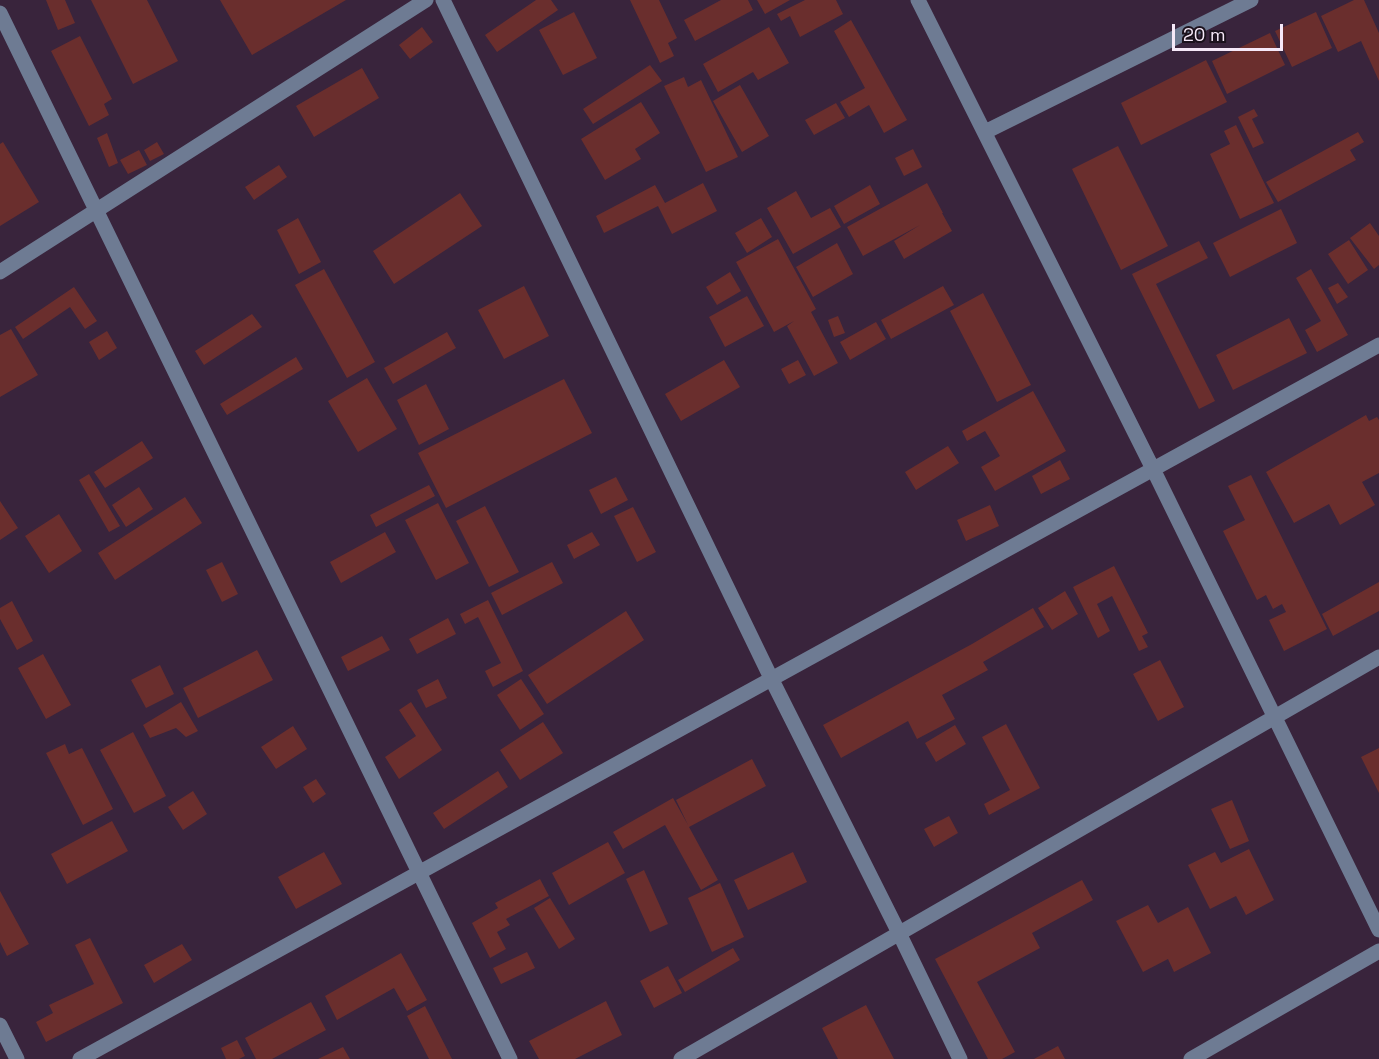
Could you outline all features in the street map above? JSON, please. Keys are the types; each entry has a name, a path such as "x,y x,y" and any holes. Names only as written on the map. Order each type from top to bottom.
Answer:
{"street":[{"path":"0,272 426,0"},
{"path":"443,0 771,678 960,1059"},
{"path":"918,0 1154,469 1379,930"},
{"path":"985,132 1251,0"},
{"path":"0,13 510,1059"},
{"path":"80,1059 1379,345"},
{"path":"681,1059 1379,657"},
{"path":"1191,1059 1379,951"},
{"path":"0,1025 17,1059"}],"building":[{"path":"46,0 65,0 75,23 58,30"},
{"path":"91,0 147,0 178,61 133,84"},
{"path":"220,0 346,0 252,55"},
{"path":"536,0 551,0 558,10 497,52 485,35"},
{"path":"630,0 659,0 677,38 668,43 674,56 660,63"},
{"path":"721,0 748,0 753,10 695,41 684,20"},
{"path":"757,0 790,0 765,14"},
{"path":"805,0 836,0 843,14 800,37 790,16 781,21 777,14"},
{"path":"1354,0 1364,0 1379,33 1379,81 1361,41 1338,52 1321,16"},
{"path":"574,12 597,58 563,75 539,30"},
{"path":"1316,12 1332,48 1292,67 1275,31"},
{"path":"851,20 907,120 884,133 869,105 849,117 840,102 865,88 834,31"},
{"path":"422,27 433,42 410,59 399,45"},
{"path":"769,27 789,63 758,80 753,72 718,92 703,64"},
{"path":"1270,33 1285,65 1227,94 1212,61"},
{"path":"80,36 112,99 104,104 109,115 89,126 51,51"},
{"path":"1206,60 1227,102 1141,145 1121,103"},
{"path":"650,65 662,81 593,124 583,109"},
{"path":"362,68 379,98 314,137 296,106"},
{"path":"684,77 688,87 701,80 738,157 706,172 664,86"},
{"path":"740,85 769,136 742,152 713,101"},
{"path":"641,102 660,133 635,149 641,159 605,180 581,139"},
{"path":"836,103 845,118 814,135 805,120"},
{"path":"1254,109 1258,116 1252,119 1264,143 1253,148 1238,117"},
{"path":"1236,125 1274,203 1240,219 1210,154 1230,144 1224,131"},
{"path":"1358,132 1364,142 1350,150 1356,160 1278,202 1266,182"},
{"path":"107,133 118,163 109,167 97,138"},
{"path":"3,142 39,202 0,226 0,144"},
{"path":"157,142 164,154 150,161 144,150"},
{"path":"1118,146 1168,246 1121,270 1072,169"},
{"path":"913,149 922,167 904,176 895,158"},
{"path":"139,150 147,165 128,174 120,160"},
{"path":"279,165 287,177 254,200 245,187"},
{"path":"703,183 717,211 672,234 658,206 604,233 596,216 655,185 665,203"},
{"path":"927,183 952,231 904,259 894,241 920,225 863,256 847,227"},
{"path":"870,185 880,204 844,224 834,206"},
{"path":"796,191 811,218 830,208 841,227 793,254 767,208"},
{"path":"460,193 482,226 394,284 373,251"},
{"path":"1281,209 1297,243 1230,277 1213,243"},
{"path":"298,218 321,262 299,274 277,230"},
{"path":"761,218 772,237 747,253 735,233"},
{"path":"1370,223 1379,236 1379,265 1374,269 1350,238"},
{"path":"778,239 816,309 811,312 838,363 814,376 787,326 794,321 774,332 736,262"},
{"path":"1349,240 1368,270 1348,284 1328,254"},
{"path":"1199,241 1208,258 1156,284 1215,401 1199,409 1132,274"},
{"path":"837,243 853,274 813,297 796,267"},
{"path":"324,269 375,362 347,378 295,285"},
{"path":"1311,269 1348,335 1317,352 1305,330 1321,321 1296,278"},
{"path":"730,272 741,291 717,305 706,287"},
{"path":"1338,283 1348,297 1337,304 1328,288"},
{"path":"524,286 549,336 504,359 478,310"},
{"path":"943,286 954,305 891,339 881,320"},
{"path":"74,287 97,321 85,329 70,307 23,339 15,327"},
{"path":"983,293 1031,385 997,402 950,311"},
{"path":"747,296 764,326 725,347 709,317"},
{"path":"252,314 262,327 204,365 195,351"},
{"path":"838,316 845,333 834,337 828,320"},
{"path":"1289,318 1307,353 1233,390 1216,355"},
{"path":"876,322 886,339 850,360 840,342"},
{"path":"11,329 38,375 0,397 0,335"},
{"path":"107,331 117,348 99,360 89,342"},
{"path":"447,332 456,348 393,384 384,368"},
{"path":"296,357 303,369 227,415 220,404"},
{"path":"724,360 740,387 681,421 665,394"},
{"path":"798,360 806,375 789,384 781,369"},
{"path":"367,378 397,429 358,452 328,401"},
{"path":"564,379 592,433 446,508 418,453"},
{"path":"426,384 449,429 419,445 397,400"},
{"path":"1033,391 1066,451 995,491 981,467 1000,456 985,431 967,441 962,431"},
{"path":"1366,415 1369,421 1377,417 1379,420 1379,473 1362,482 1375,505 1340,525 1329,504 1294,523 1266,472"},
{"path":"142,441 153,458 105,488 94,472"},
{"path":"948,446 959,463 916,490 905,472"},
{"path":"1060,460 1070,479 1041,494 1032,476"},
{"path":"89,474 120,526 109,532 79,480"},
{"path":"1251,475 1327,629 1284,651 1269,620 1286,612 1282,604 1273,609 1266,595 1257,600 1223,531 1245,520 1228,486"},
{"path":"616,477 628,500 601,514 589,490"},
{"path":"429,485 435,496 376,527 370,515"},
{"path":"139,487 153,509 126,527 112,505"},
{"path":"185,497 202,523 115,580 98,553"},
{"path":"0,501 18,528 0,540"},
{"path":"438,503 469,563 436,580 405,520"},
{"path":"990,505 999,526 966,541 957,520"},
{"path":"485,506 519,572 489,587 456,521"},
{"path":"633,507 656,552 637,562 614,516"},
{"path":"59,514 82,551 49,573 25,536"},
{"path":"385,532 396,552 341,583 330,562"},
{"path":"592,532 600,545 574,559 567,545"},
{"path":"222,562 238,594 222,602 206,570"},
{"path":"552,562 563,583 502,615 491,593"},
{"path":"1114,566 1148,633 1142,636 1148,647 1139,651 1112,596 1097,604 1110,631 1098,638 1073,587"},
{"path":"1379,582 1379,611 1333,636 1322,614"},
{"path":"1065,591 1078,614 1052,630 1038,608"},
{"path":"488,600 523,671 493,687 485,671 501,663 478,617 465,624 460,614"},
{"path":"12,601 33,641 17,650 0,619 0,608"},
{"path":"1033,608 1044,627 983,662 988,670 942,695 955,719 917,739 908,721 841,758 823,725"},
{"path":"626,611 644,640 547,704 528,675"},
{"path":"448,618 456,634 417,654 409,639"},
{"path":"382,636 390,650 348,671 341,657"},
{"path":"257,650 273,680 198,718 183,688"},
{"path":"43,654 71,705 46,719 18,668"},
{"path":"1160,660 1184,707 1158,721 1133,674"},
{"path":"160,665 174,694 146,708 131,680"},
{"path":"438,679 447,698 426,708 417,690"},
{"path":"521,679 544,714 520,730 497,695"},
{"path":"181,702 198,731 186,737 176,728 150,738 143,725"},
{"path":"411,702 442,750 399,779 385,757 416,736 399,710"},
{"path":"543,722 563,753 520,780 500,750"},
{"path":"1006,724 1040,788 989,815 984,804 1010,790 982,737"},
{"path":"955,725 966,744 936,762 925,743"},
{"path":"293,726 307,749 276,769 261,747"},
{"path":"133,732 166,796 134,813 100,750"},
{"path":"65,744 69,754 82,748 113,809 83,825 46,753"},
{"path":"1379,748 1379,793 1361,757"},
{"path":"752,759 766,786 689,827 718,880 701,890 665,825 623,849 613,832 673,798 688,825 676,800"},
{"path":"498,771 508,787 444,829 433,813"},
{"path":"316,779 326,794 313,803 303,787"},
{"path":"193,791 207,814 183,830 168,807"},
{"path":"1232,800 1249,841 1230,849 1211,809"},
{"path":"949,816 958,833 934,847 924,829"},
{"path":"112,821 128,851 67,884 51,854"},
{"path":"608,842 625,873 569,905 552,873"},
{"path":"1249,849 1274,900 1246,915 1236,896 1210,909 1188,865 1215,852 1221,863"},
{"path":"324,852 342,884 296,909 278,877"},
{"path":"793,852 807,882 748,910 734,880"},
{"path":"644,870 668,924 650,932 626,879"},
{"path":"540,879 549,896 506,919 510,925 497,932 506,949 490,958 472,923 498,908 495,903"},
{"path":"1082,880 1093,900 1032,933 1040,948 977,982 1015,1052 1002,1059 988,1059 935,959"},
{"path":"720,883 744,937 712,952 688,898"},
{"path":"0,891 29,944 7,956 0,942"},
{"path":"550,898 575,939 559,949 534,908"},
{"path":"1148,905 1158,923 1188,907 1211,953 1174,972 1168,959 1143,972 1116,921"},
{"path":"90,938 123,1003 46,1042 36,1022 53,1013 49,1005 94,984 75,945"},
{"path":"182,944 192,960 154,983 144,965"},
{"path":"733,948 740,960 685,992 678,980"},
{"path":"527,952 535,968 501,984 493,968"},
{"path":"401,953 427,1000 407,1011 394,988 337,1020 325,996"},
{"path":"668,966 682,993 654,1008 640,981"},
{"path":"606,1001 622,1035 575,1059 539,1059 529,1041"},
{"path":"311,1002 326,1030 272,1059 256,1059 245,1038"},
{"path":"866,1005 894,1059 838,1059 822,1028"},
{"path":"425,1006 452,1059 429,1059 407,1016"},
{"path":"237,1040 245,1056 239,1059 226,1059 221,1048"},
{"path":"1058,1046 1065,1059 1034,1059"},
{"path":"343,1047 350,1059 318,1059"}]}
